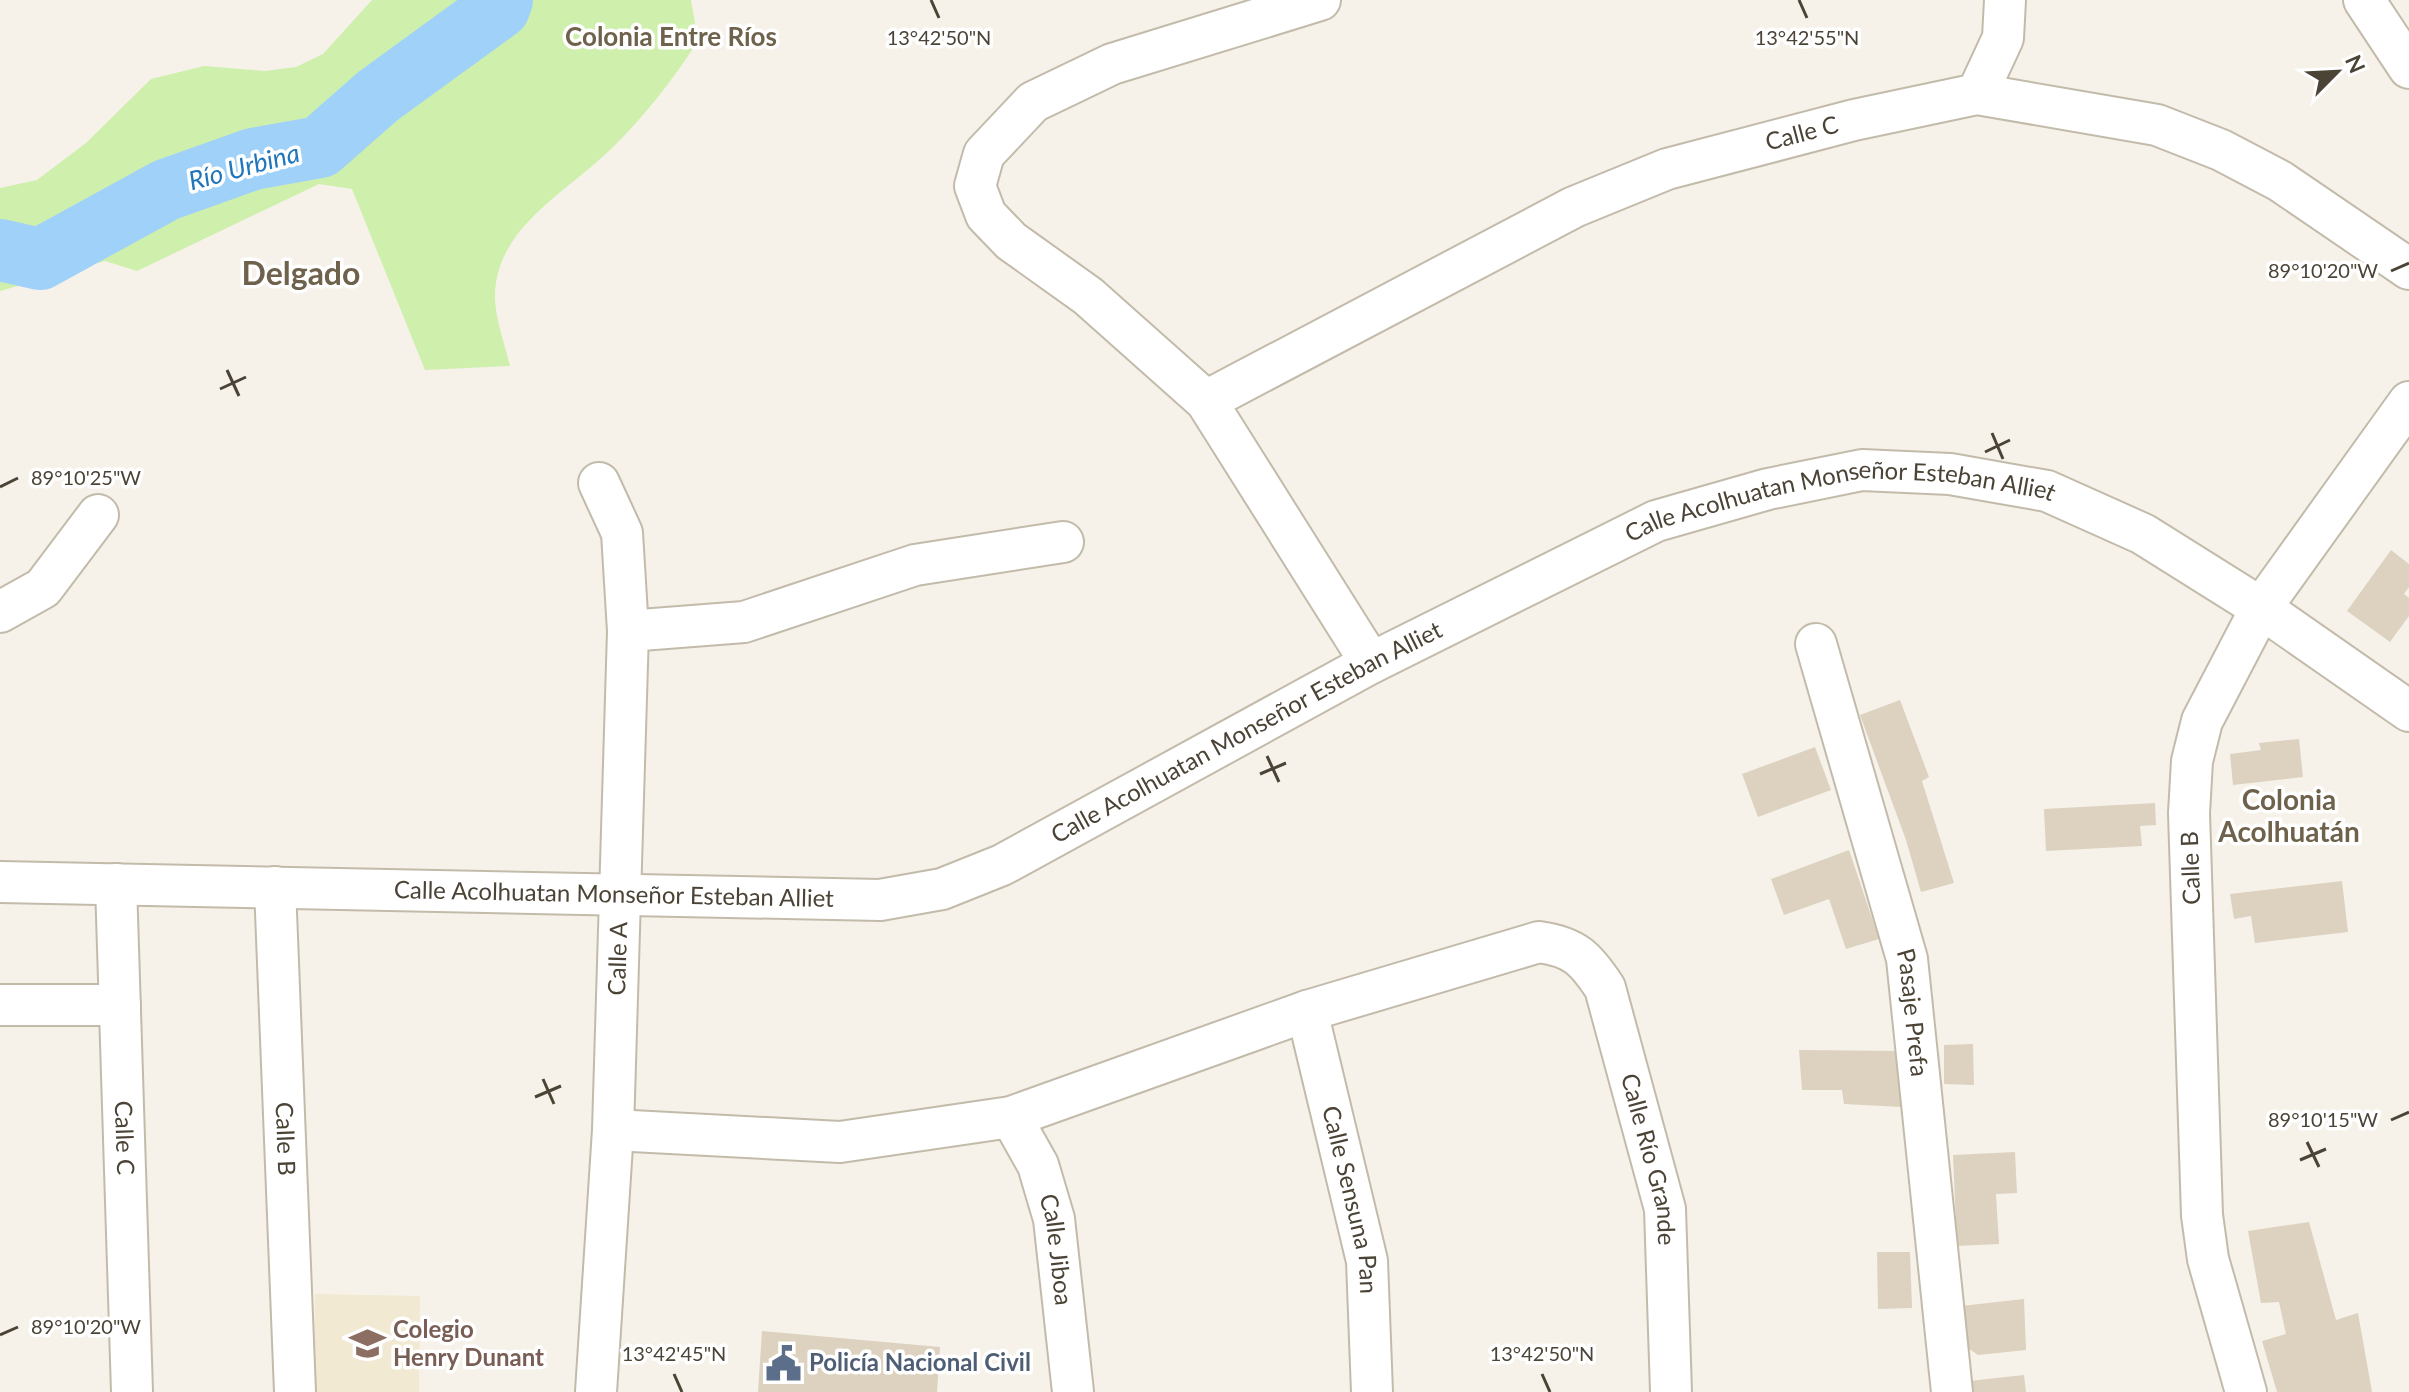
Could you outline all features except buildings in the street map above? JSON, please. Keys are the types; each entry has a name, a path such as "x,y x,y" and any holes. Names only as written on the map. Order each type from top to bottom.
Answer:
{"street":[{"path":"1320,0 1112,64 1033,102 984,154 975,186 986,215 1011,241 1088,296 1206,401 1371,663"},
{"path":"1977,94 2003,38 2005,0"},
{"path":"2364,0 2409,68"},
{"name":"Calle C","path":"1206,401 1574,207 1667,169 1854,120 1977,94 2157,125 2221,150 2280,181 2409,269"},
{"name":"Calle B","path":"2246,1392 2208,1259 2202,1215 2189,813 2192,761 2202,721 2261,608 2409,402"},
{"name":"Calle Acolhuatan Monseñor Esteban Alliet","path":"0,882 880,900 942,889 1002,865 1371,663 1656,521 1768,489 1862,470 1950,474 2047,491 2143,534 2261,608 2409,711"},
{"name":"Calle A","path":"596,1392 613,1130 628,631 622,533 599,483"},
{"path":"0,612 43,588 98,515"},
{"path":"628,631 744,622 915,565 1063,542"},
{"name":"Pasaje Prefa","path":"1816,644 1907,959 1952,1392"},
{"name":"Calle C","path":"116,884 132,1392"},
{"name":"Calle B","path":"275,887 295,1392"},
{"name":"Calle Río Grande","path":"1307,1011 1539,942 1565,945 1591,965 1605,988 1665,1209 1671,1392"},
{"path":"0,1005 120,1005"},
{"path":"613,1130 840,1142 1011,1117 1307,1011"},
{"name":"Calle Sensuna Pan","path":"1307,1011 1367,1261 1372,1392"},
{"name":"Calle Jiboa","path":"1011,1117 1038,1165 1054,1219 1073,1392"}],"shaded area":[{"name":"Colegio Henry Dunant","path":"315,1294 420,1296 419,1392 314,1392"}],"green space":[{"path":"372,0 691,0 698,41 668,84 622,137 537,213 508,249 499,270 495,303 510,366 425,370 352,189 319,184 137,271 105,261 0,291 0,188 37,180 86,143 151,79 204,66 265,71 296,67 323,54"}],"waterway":[{"name":"Río Urbina","path":"0,250 40,259 166,190 253,159 320,147 378,96 499,8 502,0"}],"place":[{"name":"Colegio Henry Dunant","path":"367,1344"},
{"name":"Policía Nacional Civil","path":"783,1363"}],"district":[{"name":"Colonia Entre Ríos","path":"671,37"},
{"name":"Delgado","path":"301,274"},
{"name":"Colonia Acolhuatán","path":"2289,816"}]}
